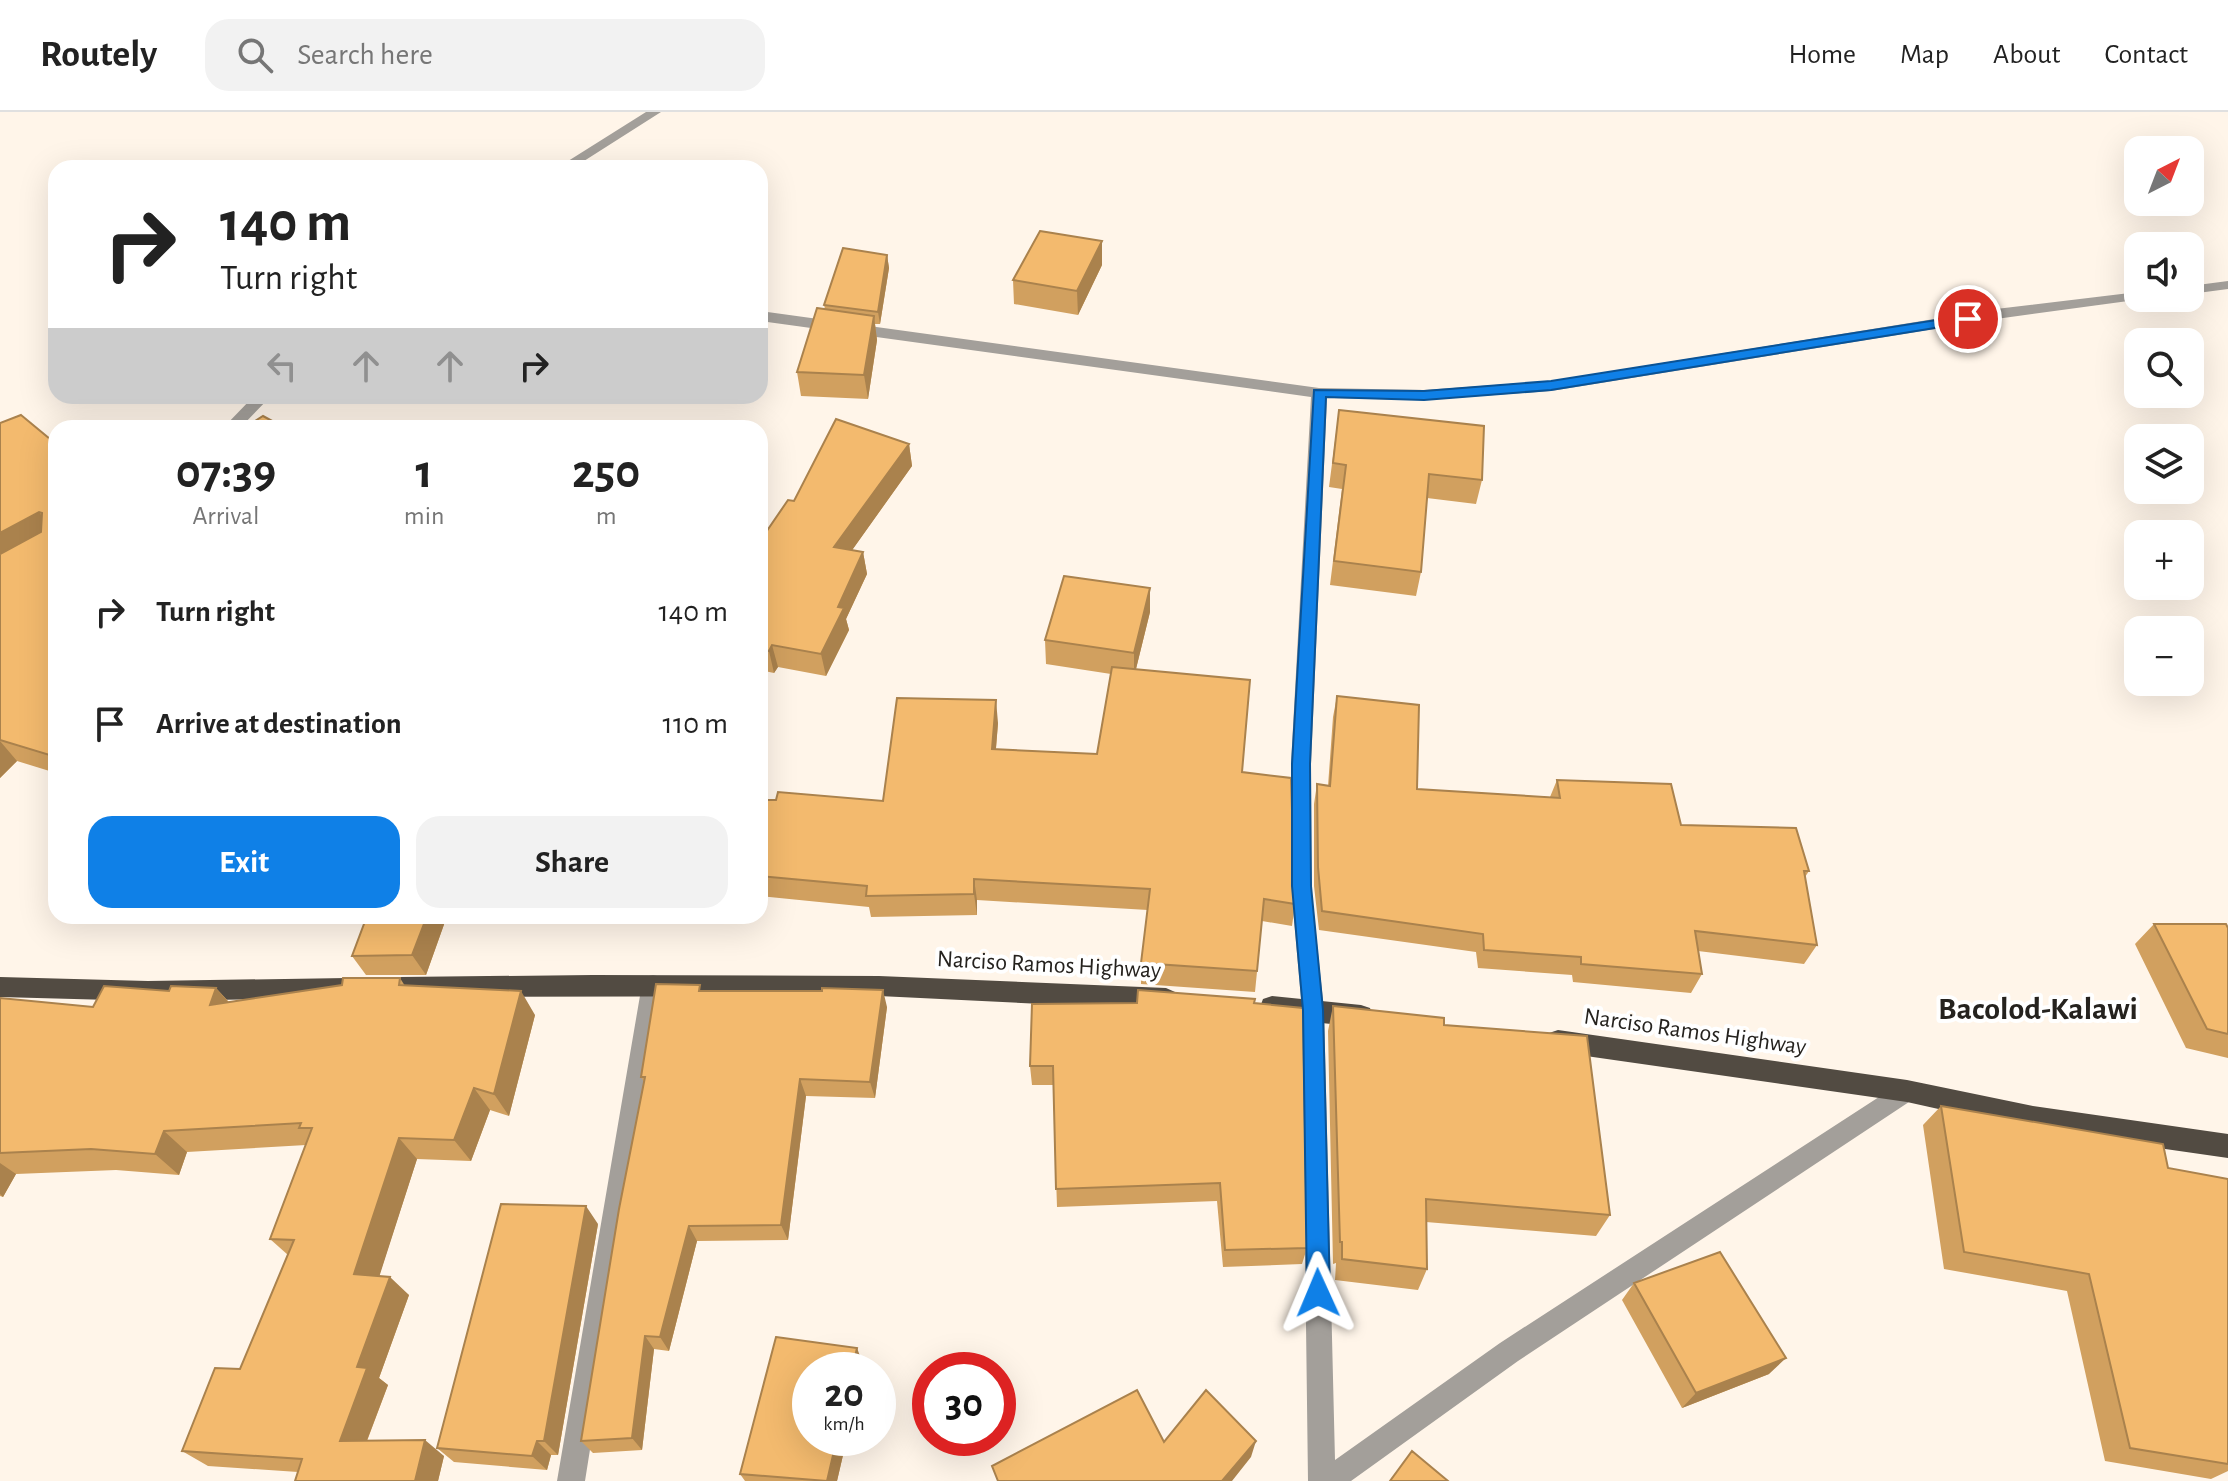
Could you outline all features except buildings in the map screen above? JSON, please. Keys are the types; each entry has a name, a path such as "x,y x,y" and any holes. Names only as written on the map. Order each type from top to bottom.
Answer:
{"highway":[{"name":"Narciso Ramos Highway","path":"0,987 148,991 823,983 1187,1001"},
{"path":"1250,1005 1388,1019"},
{"name":"Narciso Ramos Highway","path":"1539,1038 1907,1091 2033,1118 2228,1146"}],"street":[{"path":"577,160 655,112"},
{"path":"2204,288 2228,285"},
{"path":"768,317 1319,393 1424,395 1551,386 1996,314 2124,298"},
{"path":"1319,393 1301,764 1301,886 1313,1010 1325,1481"},
{"path":"239,420 255,404"},
{"path":"571,1481 653,984"},
{"path":"1325,1481 1509,1352 1907,1091"}],"district":[{"name":"Bacolod-Kalawi","path":"2038,1009"}],"route":[{"path":"1318,1293 1313,1010 1301,886 1301,764 1319,393 1424,395 1551,386 1968,319"}]}
